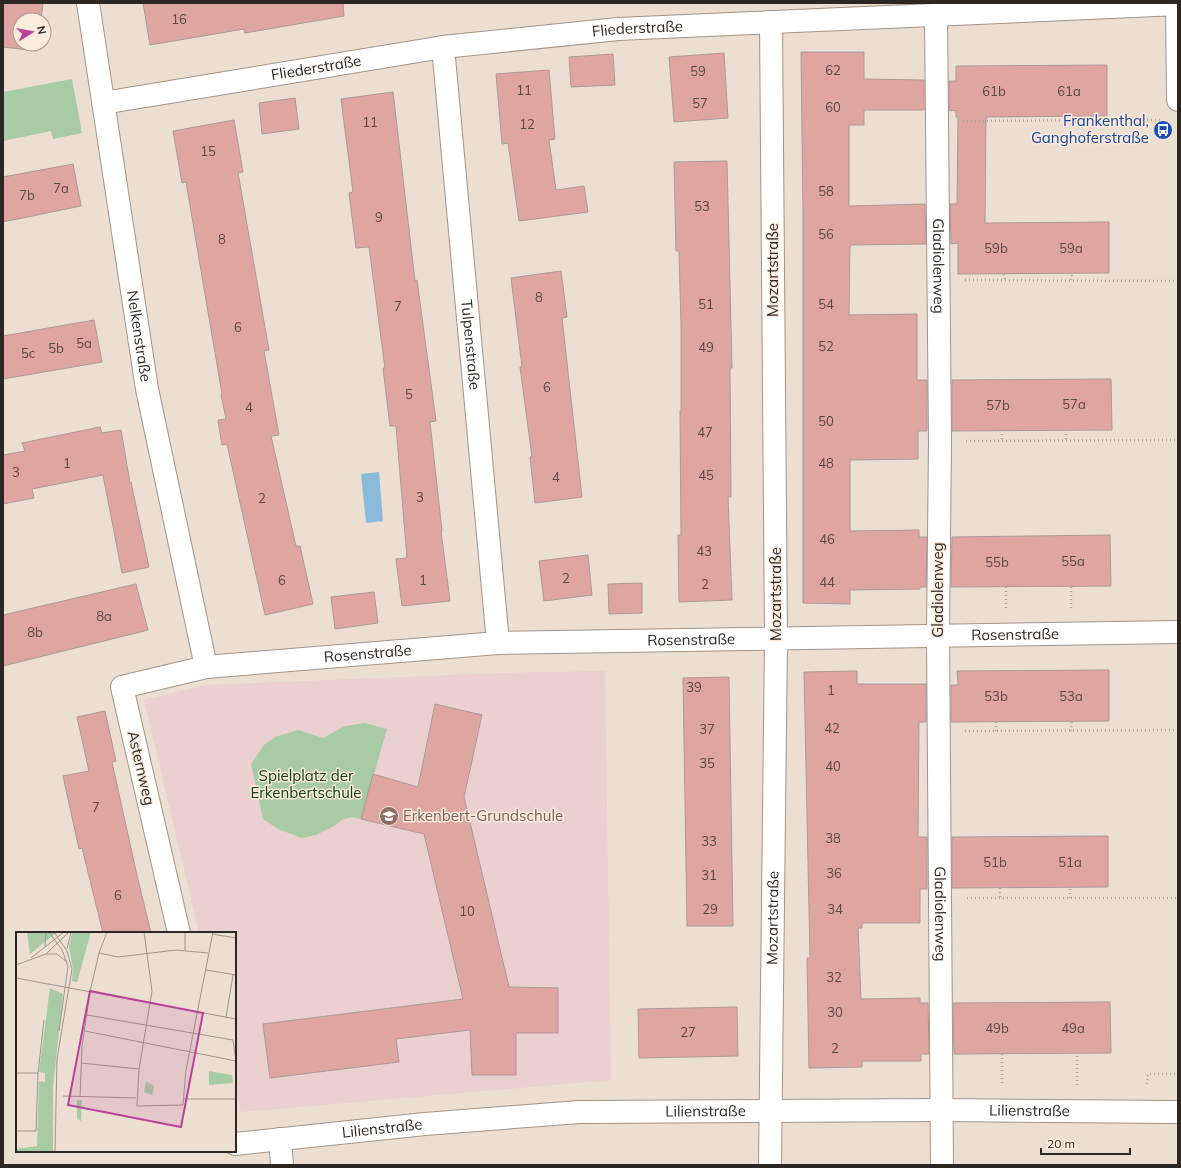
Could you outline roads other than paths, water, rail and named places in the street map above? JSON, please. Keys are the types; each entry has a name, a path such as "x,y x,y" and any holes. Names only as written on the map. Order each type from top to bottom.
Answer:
{"street":[{"name":"Nelkenstraße","path":"88,3 147,389 206,667"},
{"name":"Fliederstraße","path":"103,103 443,46 618,29 1178,3"},
{"path":"1178,3 1178,100"},
{"name":"Gladiolenweg","path":"936,15 940,441 938,635 942,1165"},
{"name":"Mozartstraße","path":"770,1165 776,638 771,22"},
{"name":"Tulpenstraße","path":"443,46 498,643"},
{"name":"Rosenstraße","path":"206,667 498,643 1178,632"},
{"name":"Asternweg","path":"179,932 122,687 206,667"},
{"name":"Lilienstraße","path":"236,1144 433,1124 579,1112 942,1110 1178,1112"},
{"path":"280,1139 282,1165"}],"water":[{"path":"379,472 383,521 366,523 361,474"}],"place":[{"name":"Frankenthal, Ganghoferstraße","path":"1163,130"},
{"name":"Erkenbert-Grundschule","path":"389,816"}],"park label":[{"name":"Spielplatz der Erkenbertschule","path":"306,784"}]}
